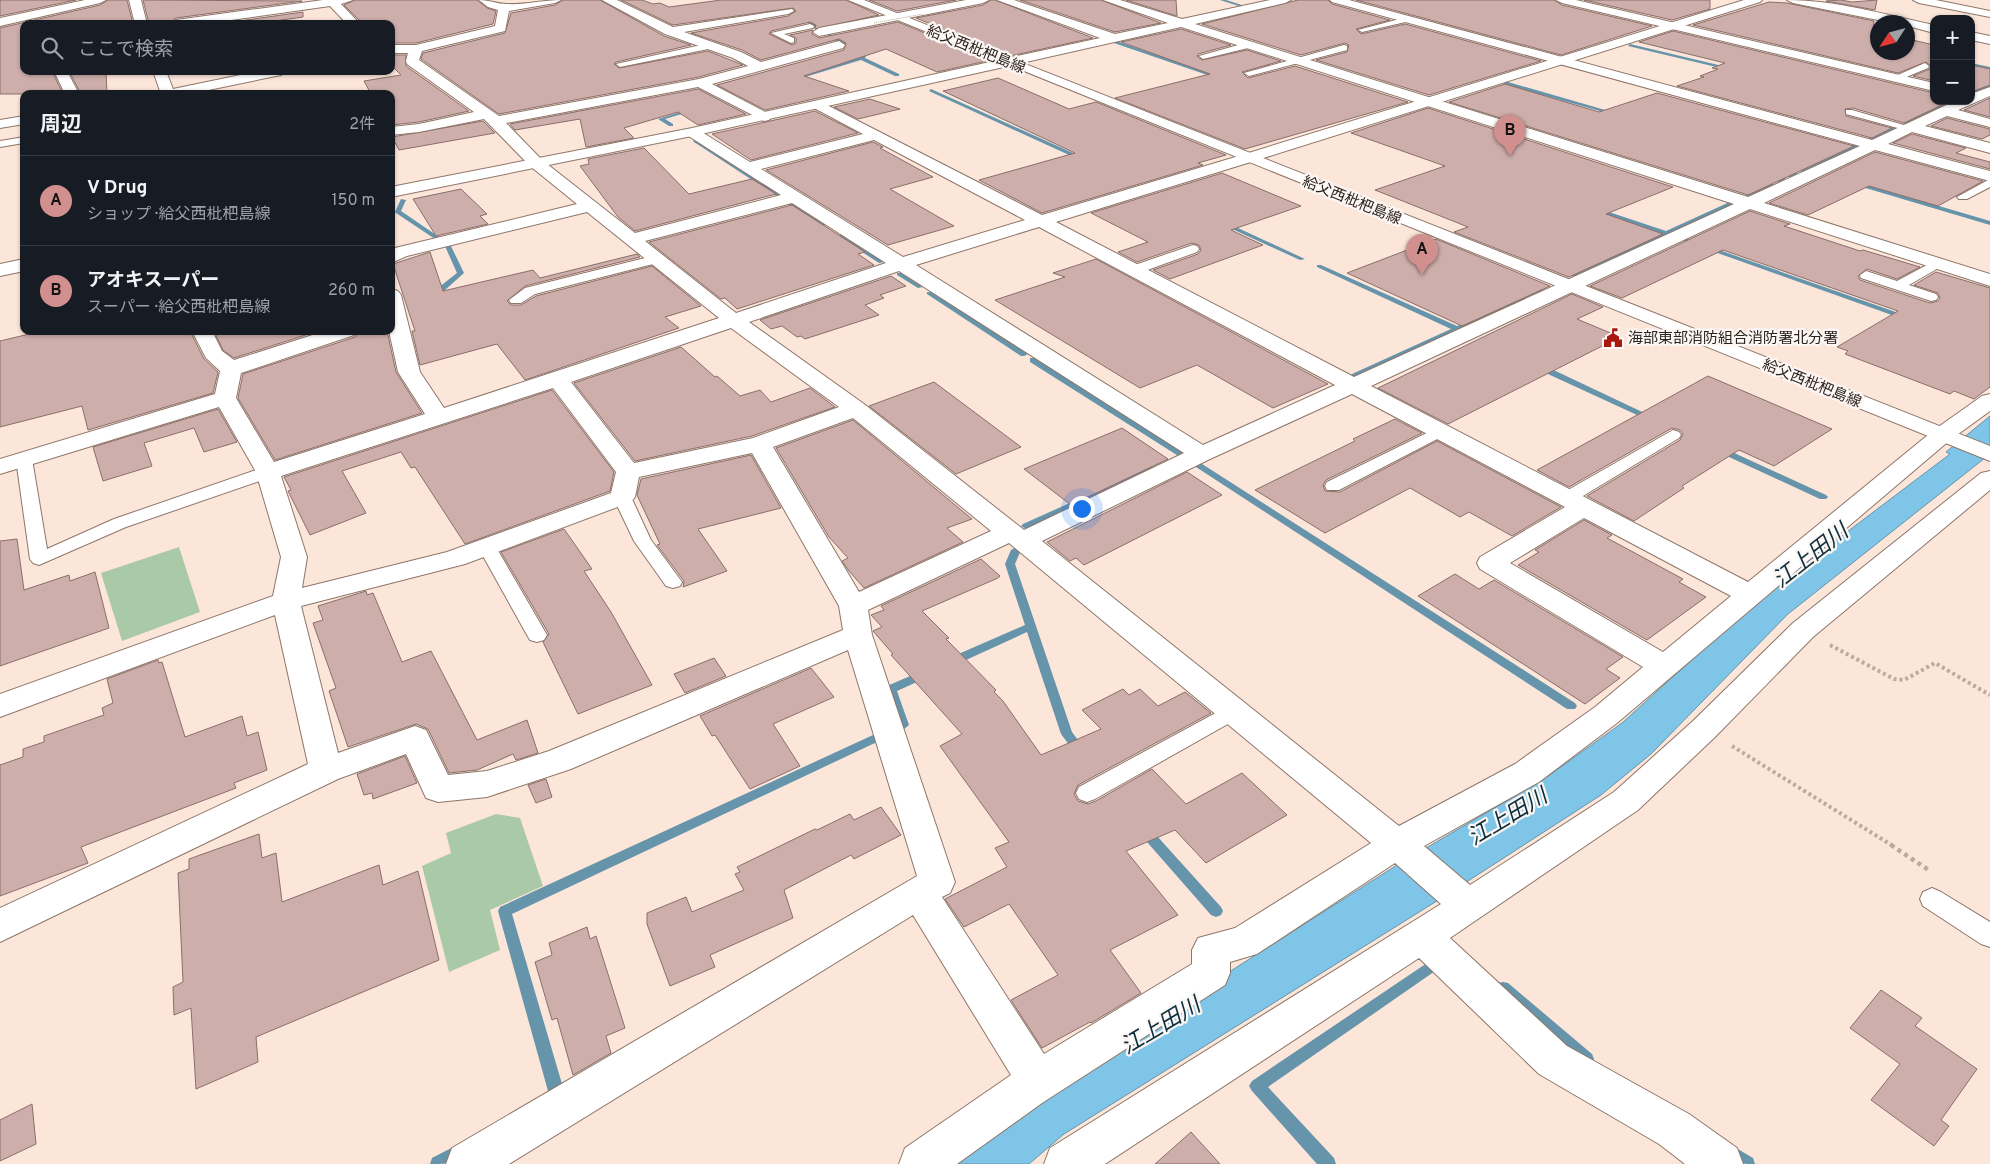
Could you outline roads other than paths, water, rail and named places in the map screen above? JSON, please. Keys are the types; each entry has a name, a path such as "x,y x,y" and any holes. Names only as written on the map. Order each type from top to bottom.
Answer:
{"street":[{"path":"0,22 100,0"},
{"path":"135,0 140,20"},
{"path":"203,20 347,0"},
{"path":"485,0 489,4 504,8 555,0"},
{"path":"608,0 669,31 736,55 760,68"},
{"path":"395,130 492,118 700,84 839,45 771,0"},
{"name":"給父西枇杷島線","path":"854,0 1990,454"},
{"path":"814,29 896,17 984,0"},
{"path":"1003,0 1114,38"},
{"path":"1109,0 1990,280"},
{"path":"395,191 764,117 1285,0"},
{"path":"1336,0 1990,176"},
{"path":"1562,0 1930,86"},
{"path":"268,472 558,379 732,319 901,264 1756,0"},
{"path":"1794,0 1870,15"},
{"path":"1919,0 1990,14"},
{"path":"332,1 350,20"},
{"path":"395,49 416,48 500,28 504,8"},
{"path":"669,31 788,11"},
{"path":"1915,25 1930,28"},
{"path":"1975,37 1990,40"},
{"path":"416,48 412,61 492,118 536,163 732,319 856,409 1017,536 1234,711 1463,900"},
{"path":"62,75 70,90"},
{"path":"161,75 166,90"},
{"path":"188,90 261,75"},
{"path":"700,84 764,117"},
{"path":"1975,99 1990,91"},
{"path":"819,104 1750,594"},
{"path":"0,926 326,770 415,738 438,788 486,784 560,760 856,621 1017,536 1570,287 1872,144 1961,105"},
{"path":"1944,112 1990,123"},
{"path":"0,124 20,121"},
{"path":"1910,127 1990,148"},
{"path":"692,132 1202,454"},
{"path":"748,167 877,135"},
{"path":"631,239 794,196"},
{"path":"395,256 401,252 590,206"},
{"path":"0,270 20,266"},
{"path":"395,321 409,372 438,417"},
{"path":"204,335 213,354 231,369"},
{"path":"231,369 265,356 334,335"},
{"path":"231,369 226,398 268,472 294,557 286,600 326,770"},
{"path":"558,379 628,472"},
{"path":"0,466 226,398"},
{"path":"921,1164 952,1140 1038,1081 1211,973 1211,950 1244,942 1404,850 1527,773 1606,715 1750,594 1948,437 1990,400"},
{"path":"628,472 759,444 856,409"},
{"path":"468,1164 937,882 856,621 759,444"},
{"path":"0,706 286,600 456,558 622,497 628,472"},
{"path":"1066,1164 1422,936 1463,900 1626,801 1704,729 1803,630 1990,478"},
{"path":"1576,502 1490,563 1664,666"},
{"path":"919,893 1038,1081"},
{"path":"1422,936 1553,1060 1674,1129 1721,1164"}],"lane":[{"path":"1362,30 1407,19"},
{"path":"791,40 775,33 814,29"},
{"path":"1203,56 1249,44"},
{"path":"620,64 710,46"},
{"path":"1249,73 1344,48"},
{"path":"1896,78 1924,66"},
{"path":"1848,112 1910,127"},
{"path":"0,144 20,141"},
{"path":"1964,197 1990,182"},
{"path":"1134,270 1193,250"},
{"path":"516,300 530,290 656,259"},
{"path":"1898,286 1938,263"},
{"path":"1866,275 1931,297"},
{"path":"1333,486 1441,431"},
{"path":"1576,502 1673,435"},
{"path":"24,459 39,559 120,523 268,472"},
{"path":"622,497 643,542 673,582"},
{"path":"487,547 537,636"},
{"path":"1086,793 1234,711"},
{"path":"1932,899 1990,936"}],"water":[{"name":"江上田川","path":"1990,416 1990,454 1788,614 1651,754 1601,795 1448,894 1064,1134 1029,1164 946,1164 1069,1074 1397,865 1544,779 1622,723 1761,597 1950,454 1946,452"}],"waterway":[{"path":"997,0 1031,12"},
{"path":"1222,0 1246,7"},
{"path":"800,16 820,29"},
{"path":"794,80 864,57 825,32 836,30"},
{"path":"1113,41 1221,78"},
{"path":"1630,45 1729,69"},
{"path":"861,58 897,75"},
{"path":"1975,65 1990,68"},
{"path":"1506,83 1616,114"},
{"path":"1975,91 1990,85"},
{"path":"931,90 1082,159"},
{"path":"1905,123 1945,105"},
{"path":"671,125 661,119 692,110"},
{"path":"1868,140 1897,127"},
{"path":"696,141 780,196"},
{"path":"1802,171 1860,144"},
{"path":"1791,176 1795,174"},
{"path":"1779,181 1783,179"},
{"path":"1854,183 1990,223"},
{"path":"1744,198 1771,185"},
{"path":"403,200 398,212 440,240"},
{"path":"788,202 824,225"},
{"path":"1666,233 1734,202"},
{"path":"1595,209 1666,233"},
{"path":"1223,223 1302,259"},
{"path":"1573,276 1666,233"},
{"path":"841,236 881,262"},
{"path":"1683,239 1906,317"},
{"path":"432,297 461,273 447,244"},
{"path":"1319,266 1457,329"},
{"path":"899,274 920,287"},
{"path":"1457,329 1541,290"},
{"path":"929,293 1024,354"},
{"path":"1355,376 1457,329"},
{"path":"1033,360 1183,455"},
{"path":"1540,367 1651,418"},
{"path":"1719,449 1823,497"},
{"path":"1199,465 1571,706"},
{"path":"1026,526 1152,469"},
{"path":"1016,550 1010,564 1031,626"},
{"path":"951,662 1031,626"},
{"path":"1031,626 1067,734 1080,751"},
{"path":"899,727 903,725 891,689 924,674"},
{"path":"551,1098 557,1094 505,911 873,739"},
{"path":"1144,830 1216,911"},
{"path":"1328,1164 1257,1086 1433,965"},
{"path":"1503,988 1587,1059"},
{"path":"438,1164 459,1152"},
{"path":"1731,1153 1747,1164"}],"place":[{"name":"アオキスーパー","path":"1510,156"},
{"name":"V Drug","path":"1422,275"},
{"name":"海部東部消防組合消防署北分署","path":"1613,338"}]}
